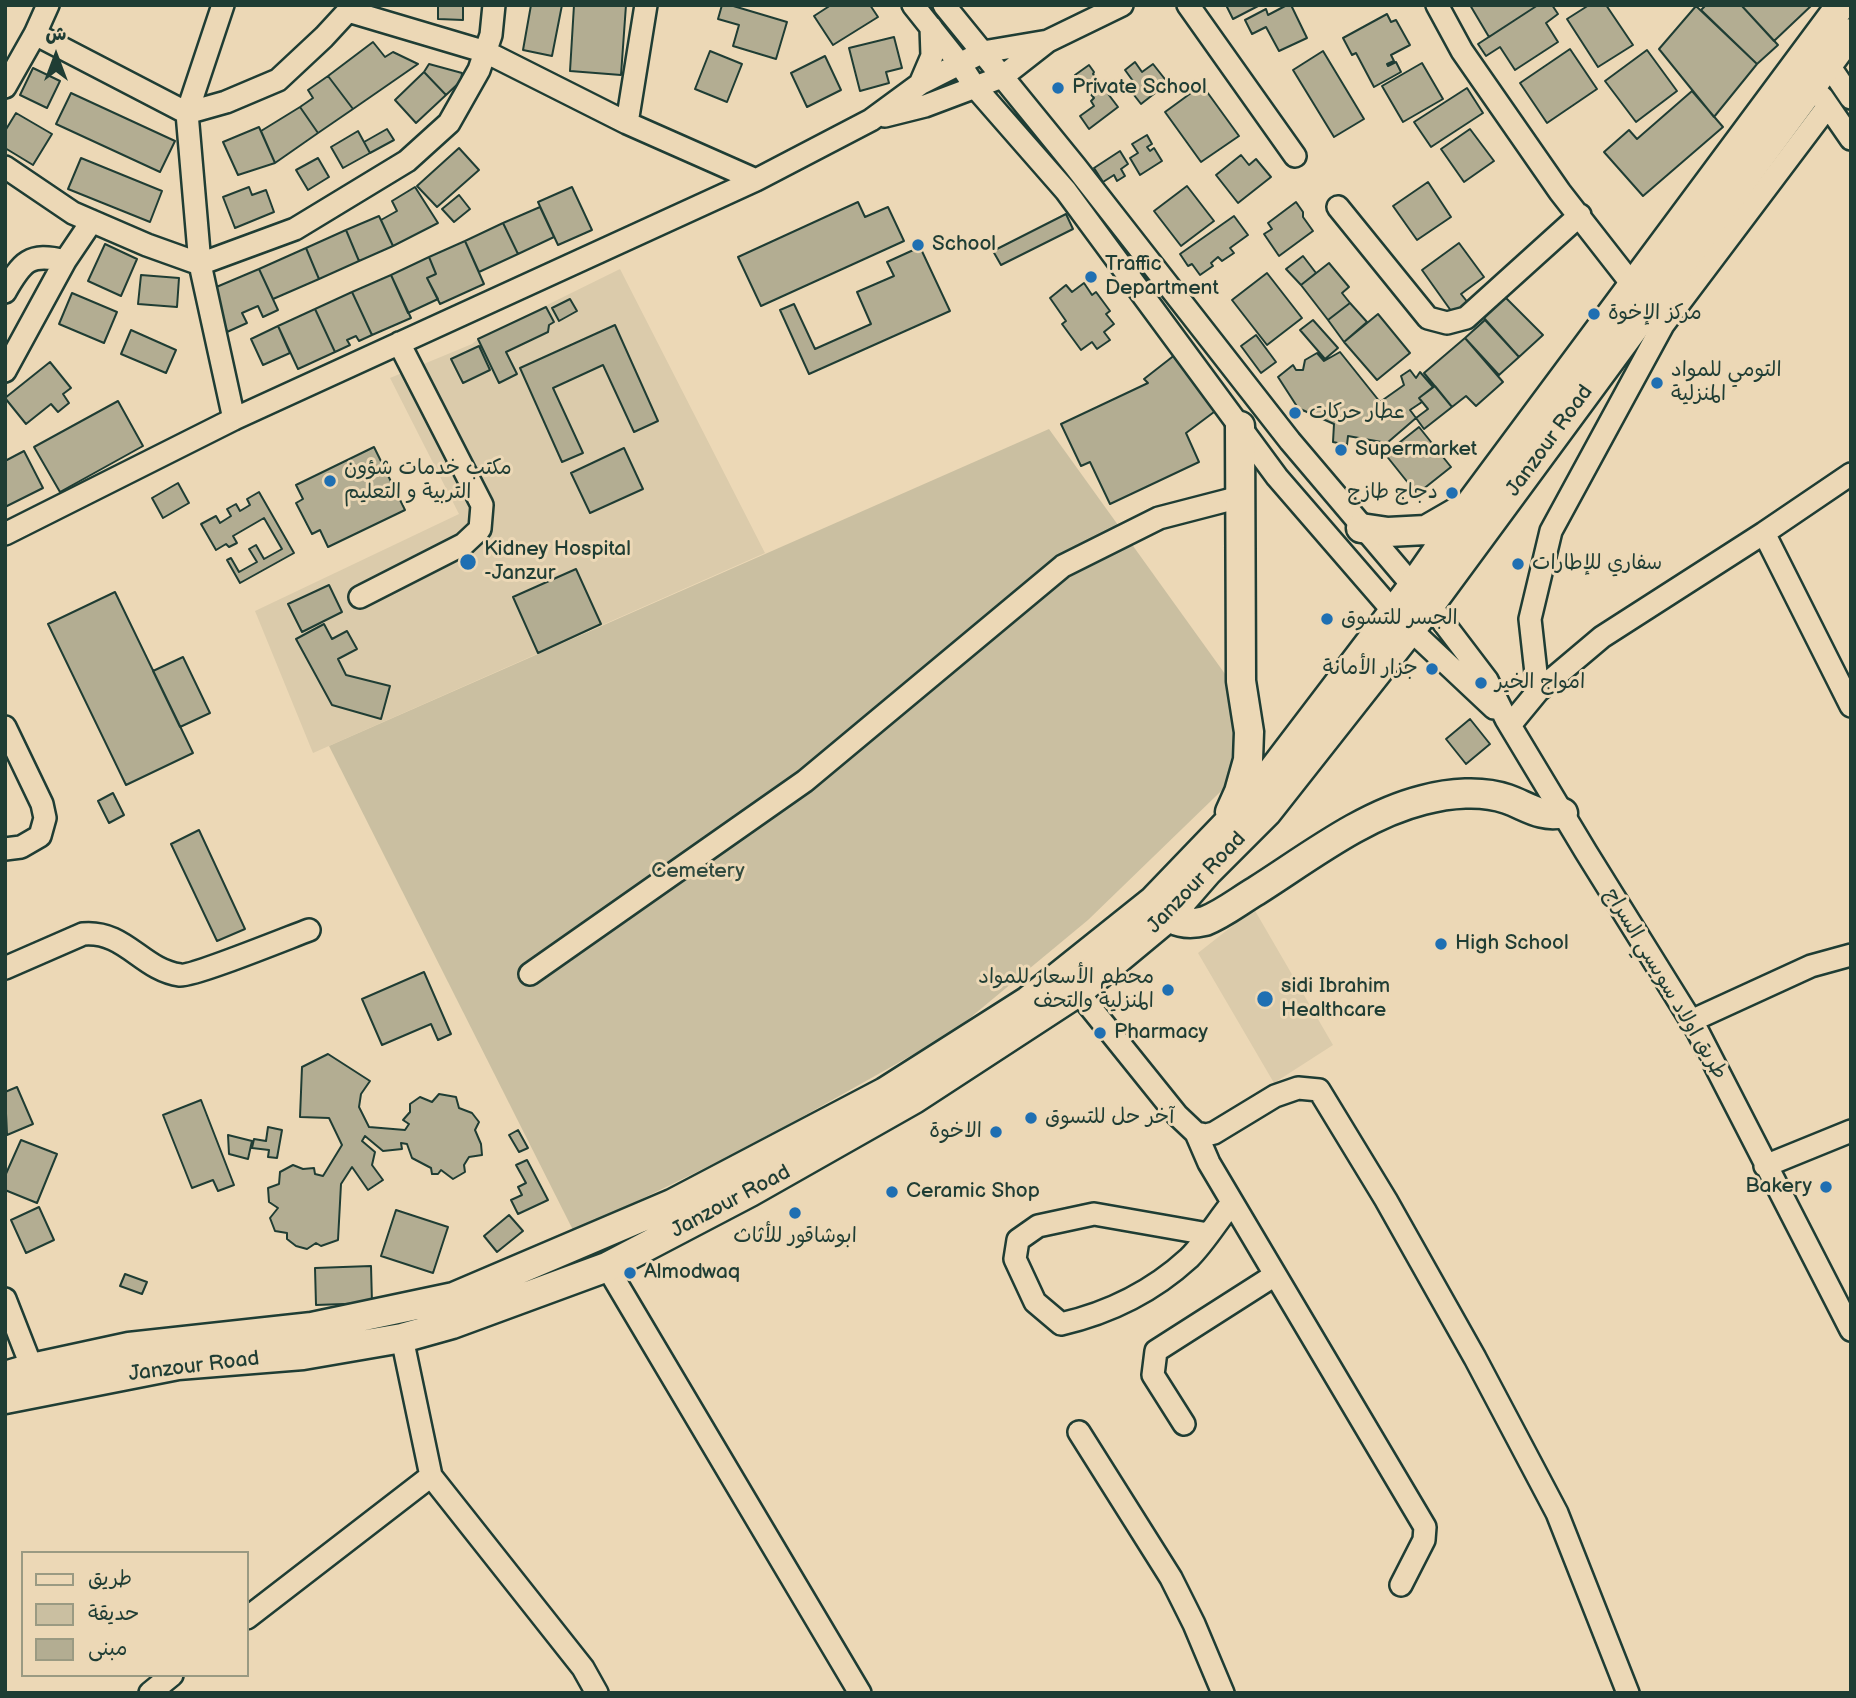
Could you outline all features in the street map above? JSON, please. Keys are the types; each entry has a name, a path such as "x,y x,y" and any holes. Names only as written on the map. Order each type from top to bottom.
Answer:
{"main road":[{"name":"Janzour Road","path":"1421,596 1468,507 1841,5"},
{"name":"Janzour Road","path":"5,1399 178,1365 303,1355 402,1338 452,1324 607,1267 750,1192 914,1100 1078,992 1160,910 1223,827 1251,799 1402,620 1823,84 1851,33"},
{"path":"1223,827 1239,792 1248,760 1248,732 1241,681 1240,497 1236,420"},
{"path":"1361,528 1388,533 1426,530 1468,507"},
{"name":"Janzour Road","path":"5,1376 129,1347 312,1327 454,1297 672,1203 885,1092 1028,1001 1160,910 1208,872 1266,812 1402,620"},
{"path":"1160,910 1190,923 1213,918 1358,827 1422,800 1449,795 1481,794 1506,799 1546,815 1563,813"}],"street":[{"path":"5,87 36,34 48,5"},
{"path":"223,5 187,113 200,264 234,419"},
{"path":"5,167 74,213 147,245 200,264 295,229 407,161 449,123 479,71 491,35 494,5"},
{"path":"627,123 646,5"},
{"path":"913,5 975,87 1066,191 1277,477 1402,620 1508,722"},
{"path":"944,5 1361,528 1421,596 1486,680 1508,722"},
{"path":"1188,5 1295,156"},
{"path":"1437,5 1462,51 1560,192 1651,306"},
{"path":"872,120 925,106 1002,77 1048,41 1120,6"},
{"path":"36,34 187,113 226,102 278,80 324,37 348,8 486,52 627,123 756,180"},
{"path":"920,84 932,56 931,27"},
{"path":"5,534 234,419 756,180 872,120 920,84 983,52 1048,41"},
{"path":"1823,84 1851,99"},
{"path":"1823,84 1851,139"},
{"path":"1538,691 1530,620 1551,531 1663,325 1823,84"},
{"path":"1338,207 1427,317 1447,323 1466,317 1580,215"},
{"path":"5,371 65,261 92,221"},
{"path":"5,292 24,262 39,257 65,261"},
{"path":"360,597 464,544 480,529 482,505 399,343"},
{"path":"1236,420 1256,397"},
{"path":"1508,722 1538,691 1602,637 1851,474"},
{"path":"530,974 806,780 1063,566 1159,518 1240,497"},
{"path":"1764,533 1851,706"},
{"name":"طريق اولاد سويسي السراج","path":"1508,722 1691,1021 1851,1331"},
{"path":"5,727 42,804 45,818 40,836 21,847 5,849"},
{"path":"5,968 83,934 95,933 110,936 159,970 184,976 309,930"},
{"path":"1691,1021 1811,966 1851,955"},
{"path":"1078,992 1177,1115 1196,1133 1209,1163 1232,1203 1425,1527 1424,1540 1401,1585"},
{"path":"1196,1133 1214,1133 1275,1096 1298,1088 1319,1090 1475,1358 1557,1513 1628,1693"},
{"path":"1765,1166 1851,1131"},
{"path":"1208,1234 1094,1214 1038,1226 1018,1240 1016,1259 1035,1302 1061,1324 1088,1318 1135,1299 1189,1257 1208,1234 1232,1203"},
{"path":"607,1267 860,1693"},
{"path":"1184,1424 1153,1375 1156,1350 1275,1275"},
{"path":"5,1299 32,1368"},
{"path":"402,1338 431,1476 583,1668 597,1693"},
{"path":"1079,1432 1171,1578 1195,1624 1223,1693"},
{"path":"248,1617 431,1476"},
{"path":"150,1693 170,1677"}],"shaded area":[{"path":"620,269 765,553 313,753 255,611 459,514 390,378 472,344"},
{"name":"sidi Ibrahim Healthcare","path":"1254,909 1333,1045 1274,1083 1198,953"}],"green space":[{"name":"Cemetery","path":"1049,429 1266,731 1246,767 1088,920 953,1032 754,1144 574,1232 329,746"}],"building":[{"path":"438,5 463,5 463,20 438,19"},
{"path":"531,5 562,5 552,56 523,50"},
{"path":"574,5 626,5 621,75 570,71"},
{"path":"722,5 787,22 776,59 733,46 739,25 718,19"},
{"path":"831,5 870,5 878,17 833,45 814,16"},
{"path":"1226,5 1260,5 1233,19"},
{"path":"1291,5 1307,38 1279,51 1266,27 1252,34 1245,20 1266,9 1268,15"},
{"path":"1470,5 1538,5 1489,37"},
{"path":"1538,5 1552,5 1558,14 1546,23 1558,42 1515,70 1500,47 1486,56 1478,44"},
{"path":"1589,5 1606,5 1633,45 1598,67 1567,19"},
{"path":"1706,5 1741,5 1778,45 1757,64 1701,10"},
{"path":"1741,5 1812,5 1774,41"},
{"path":"1696,6 1757,64 1714,117 1659,49"},
{"path":"1387,14 1391,22 1396,20 1410,45 1391,55 1394,61 1387,64 1388,66 1396,62 1401,72 1374,87 1356,53 1352,55 1343,38"},
{"path":"894,37 902,68 886,72 889,83 860,91 849,48"},
{"path":"373,42 385,57 393,52 418,64 353,109 328,76"},
{"path":"1570,49 1597,89 1547,123 1520,83"},
{"path":"1647,50 1677,91 1636,122 1605,81"},
{"path":"710,51 742,64 727,102 695,89"},
{"path":"1323,51 1364,119 1334,137 1293,70"},
{"path":"825,56 841,90 807,107 791,73"},
{"path":"1135,62 1142,72 1153,64 1168,83 1141,104 1127,86 1133,81 1125,70"},
{"path":"1422,63 1443,99 1403,122 1382,86"},
{"path":"429,64 462,73 461,81 446,95 424,72"},
{"path":"1089,65 1118,107 1089,129 1080,116 1094,106 1091,101 1094,98 1075,75"},
{"path":"33,68 60,81 47,108 20,95"},
{"path":"424,72 446,95 416,123 395,100"},
{"path":"328,76 353,109 318,133 300,107 313,98 308,90"},
{"path":"1202,85 1239,136 1201,162 1165,112"},
{"path":"1467,88 1483,113 1431,147 1414,122"},
{"path":"1692,91 1723,127 1643,196 1604,152 1629,130 1637,139"},
{"path":"71,93 175,141 160,172 56,124"},
{"path":"300,107 318,133 275,163 261,131"},
{"path":"16,113 52,134 33,165 5,148 5,131"},
{"path":"259,127 275,163 238,175 223,142"},
{"path":"387,129 394,140 370,153 364,142"},
{"path":"1470,129 1494,161 1464,182 1441,149"},
{"path":"358,131 370,153 343,168 331,147"},
{"path":"1147,135 1152,144 1147,147 1150,151 1154,148 1162,161 1140,175 1130,158 1138,153 1132,144"},
{"path":"459,148 479,170 437,207 417,186"},
{"path":"1120,151 1128,164 1121,169 1125,176 1117,181 1114,175 1103,182 1094,168"},
{"path":"1241,155 1249,165 1256,159 1271,177 1238,203 1216,175"},
{"path":"81,158 162,191 150,222 68,189"},
{"path":"318,158 329,177 308,190 296,170"},
{"path":"1428,182 1451,217 1417,240 1393,206"},
{"path":"1187,186 1214,221 1181,246 1154,211"},
{"path":"249,187 252,195 266,190 274,212 235,228 223,197"},
{"path":"415,187 438,223 393,246 381,220 397,211 392,201"},
{"path":"572,187 592,230 558,245 538,202"},
{"path":"459,195 470,209 454,222 442,209"},
{"path":"858,202 865,217 888,207 904,241 761,306 738,257"},
{"path":"1296,202 1313,231 1279,256 1264,234 1272,229 1268,223"},
{"path":"540,207 554,237 518,254 503,223"},
{"path":"1066,214 1073,229 1001,265 993,251"},
{"path":"379,216 393,246 359,261 346,230"},
{"path":"1234,216 1248,235 1230,248 1234,253 1222,261 1218,257 1211,263 1213,266 1200,275 1192,264 1188,266 1180,254"},
{"path":"503,223 518,254 479,272 465,241"},
{"path":"346,230 359,261 319,279 306,248"},
{"path":"465,241 484,284 440,304 427,278 436,274 429,257"},
{"path":"1459,243 1484,277 1461,294 1469,304 1454,315 1422,270"},
{"path":"105,244 137,259 121,296 88,281"},
{"path":"920,247 950,311 809,374 780,310 794,304 815,349 871,324 857,292 894,276 887,262"},
{"path":"306,248 319,279 273,299 259,269"},
{"path":"1303,256 1316,273 1301,285 1286,269"},
{"path":"429,257 436,274 427,278 438,299 408,313 391,275"},
{"path":"1329,263 1349,287 1342,293 1350,303 1328,320 1301,285"},
{"path":"259,269 278,310 263,317 258,306 242,313 247,323 227,332 214,288"},
{"path":"1267,273 1302,318 1267,345 1232,300"},
{"path":"141,275 179,278 177,307 138,304"},
{"path":"391,275 411,318 372,335 352,292"},
{"path":"1084,283 1092,295 1096,292 1110,311 1106,314 1114,324 1104,332 1110,340 1097,349 1092,342 1081,350 1062,324 1066,321 1050,298 1066,285 1072,292"},
{"path":"352,292 372,335 359,341 356,336 347,340 350,345 335,352 315,309"},
{"path":"72,293 117,312 104,343 59,324"},
{"path":"1505,297 1543,335 1519,357 1484,318"},
{"path":"570,299 577,311 559,321 552,308"},
{"path":"1350,303 1367,322 1344,342 1328,320"},
{"path":"546,307 554,322 549,325 548,332 506,352 517,374 499,383 478,339"},
{"path":"315,309 335,352 298,369 278,326"},
{"path":"1378,314 1410,353 1377,380 1344,342"},
{"path":"1313,320 1338,348 1325,359 1300,330"},
{"path":"1485,320 1519,357 1499,375 1465,338"},
{"path":"615,325 658,421 634,432 603,365 553,388 583,453 562,462 520,368"},
{"path":"278,326 290,353 263,365 251,339"},
{"path":"131,330 176,350 166,373 121,354"},
{"path":"1256,335 1276,362 1261,373 1241,346"},
{"path":"1465,338 1503,382 1476,406 1466,396 1452,407 1424,373"},
{"path":"479,346 490,370 463,383 451,359"},
{"path":"1340,352 1380,402 1404,385 1401,376 1410,370 1416,378 1420,372 1433,387 1419,398 1422,402 1410,410 1416,418 1387,443 1348,436 1347,445 1333,442 1334,424 1298,408 1278,377 1293,365 1296,370 1303,370 1305,360 1317,353 1324,361"},
{"path":"1176,354 1218,409 1186,433 1199,462 1110,504 1090,462 1081,466 1061,424 1148,383 1144,379"},
{"path":"50,362 71,388 63,394 69,403 58,412 51,404 26,424 5,398"},
{"path":"1435,386 1452,407 1424,429 1416,418 1428,409 1419,398"},
{"path":"118,401 143,446 60,492 34,447"},
{"path":"1419,427 1451,467 1417,494 1385,454"},
{"path":"374,447 405,510 328,547 320,530 312,534 296,503 303,499 296,485"},
{"path":"624,448 643,489 590,513 571,473"},
{"path":"24,451 43,488 5,507 5,461"},
{"path":"178,483 189,503 163,518 152,498"},
{"path":"259,492 294,553 240,583 227,560 231,558 239,572 257,562 249,549 256,545 264,559 282,549 264,518 233,536 237,543 229,547 226,544 216,550 201,524 216,516 220,523 231,516 227,509 236,504 240,511 250,505 247,499"},
{"path":"576,569 601,624 538,653 513,597"},
{"path":"329,585 342,612 302,632 288,604"},
{"path":"115,592 193,753 126,785 48,624"},
{"path":"324,624 332,639 347,631 357,649 338,659 346,675 390,686 381,719 332,705 296,639"},
{"path":"183,657 210,713 180,727 153,671"},
{"path":"1470,719 1490,744 1466,764 1446,739"},
{"path":"113,793 124,815 109,823 98,801"},
{"path":"199,830 245,929 217,941 171,844"},
{"path":"424,972 451,1034 438,1040 431,1024 382,1045 362,999"},
{"path":"328,1054 370,1081 361,1094 359,1107 369,1127 405,1130 409,1124 403,1120 410,1112 410,1104 420,1097 432,1102 439,1094 456,1097 459,1108 472,1113 479,1122 475,1130 482,1155 469,1157 464,1165 465,1172 453,1179 441,1170 438,1174 432,1174 431,1168 412,1158 407,1144 401,1143 402,1149 383,1151 365,1136 362,1141 375,1152 372,1165 383,1180 368,1190 352,1167 341,1184 338,1240 321,1246 316,1243 307,1249 296,1246 287,1239 287,1233 275,1231 270,1218 278,1208 269,1202 268,1188 279,1184 280,1172 293,1165 303,1169 314,1168 315,1174 323,1176 342,1145 329,1118 300,1117 302,1067"},
{"path":"17,1087 33,1124 7,1135 5,1092"},
{"path":"201,1100 234,1185 218,1191 213,1180 192,1188 163,1115"},
{"path":"268,1127 282,1130 277,1158 268,1157 269,1150 252,1148 254,1139 266,1141"},
{"path":"518,1130 528,1148 519,1152 509,1135"},
{"path":"228,1135 252,1141 248,1159 229,1154"},
{"path":"21,1140 57,1154 37,1203 5,1190 5,1176"},
{"path":"527,1160 548,1200 518,1214 511,1200 522,1195 518,1187 526,1183 516,1165"},
{"path":"39,1207 54,1240 26,1253 11,1220"},
{"path":"396,1210 448,1227 433,1273 381,1256"},
{"path":"509,1215 523,1231 497,1252 484,1236"},
{"path":"371,1266 372,1303 316,1305 315,1268"},
{"path":"125,1274 147,1282 142,1294 120,1286"}],"place":[{"name":"Private School","path":"1058,88"},
{"name":"School","path":"918,245"},
{"name":"Traffic Department","path":"1091,277"},
{"name":"مركز الإخوة","path":"1594,314"},
{"name":"التومي للمواد المنزلية","path":"1657,383"},
{"name":"عطار حركات","path":"1295,413"},
{"name":"Supermarket","path":"1341,450"},
{"name":"مكتب خدمات شؤون التربية و التعليم","path":"330,481"},
{"name":"دجاج طازج","path":"1452,493"},
{"name":"Kidney Hospital -Janzur","path":"468,562"},
{"name":"سفاري للإطارات","path":"1518,564"},
{"name":"الجسر للتسوق","path":"1327,619"},
{"name":"جزار الأمانة","path":"1432,669"},
{"name":"امواج الخير","path":"1481,683"},
{"name":"High School","path":"1441,944"},
{"name":"محطم الأسعار للمواد المنزلية والتحف","path":"1168,990"},
{"name":"sidi Ibrahim Healthcare","path":"1265,999"},
{"name":"Pharmacy","path":"1100,1033"},
{"name":"آخر حل للتسوق","path":"1031,1118"},
{"name":"الاخوة","path":"996,1132"},
{"name":"Bakery","path":"1826,1187"},
{"name":"Ceramic Shop","path":"892,1192"},
{"name":"ابوشاقور للأثاث","path":"795,1213"},
{"name":"Almodwaq","path":"630,1273"}]}
